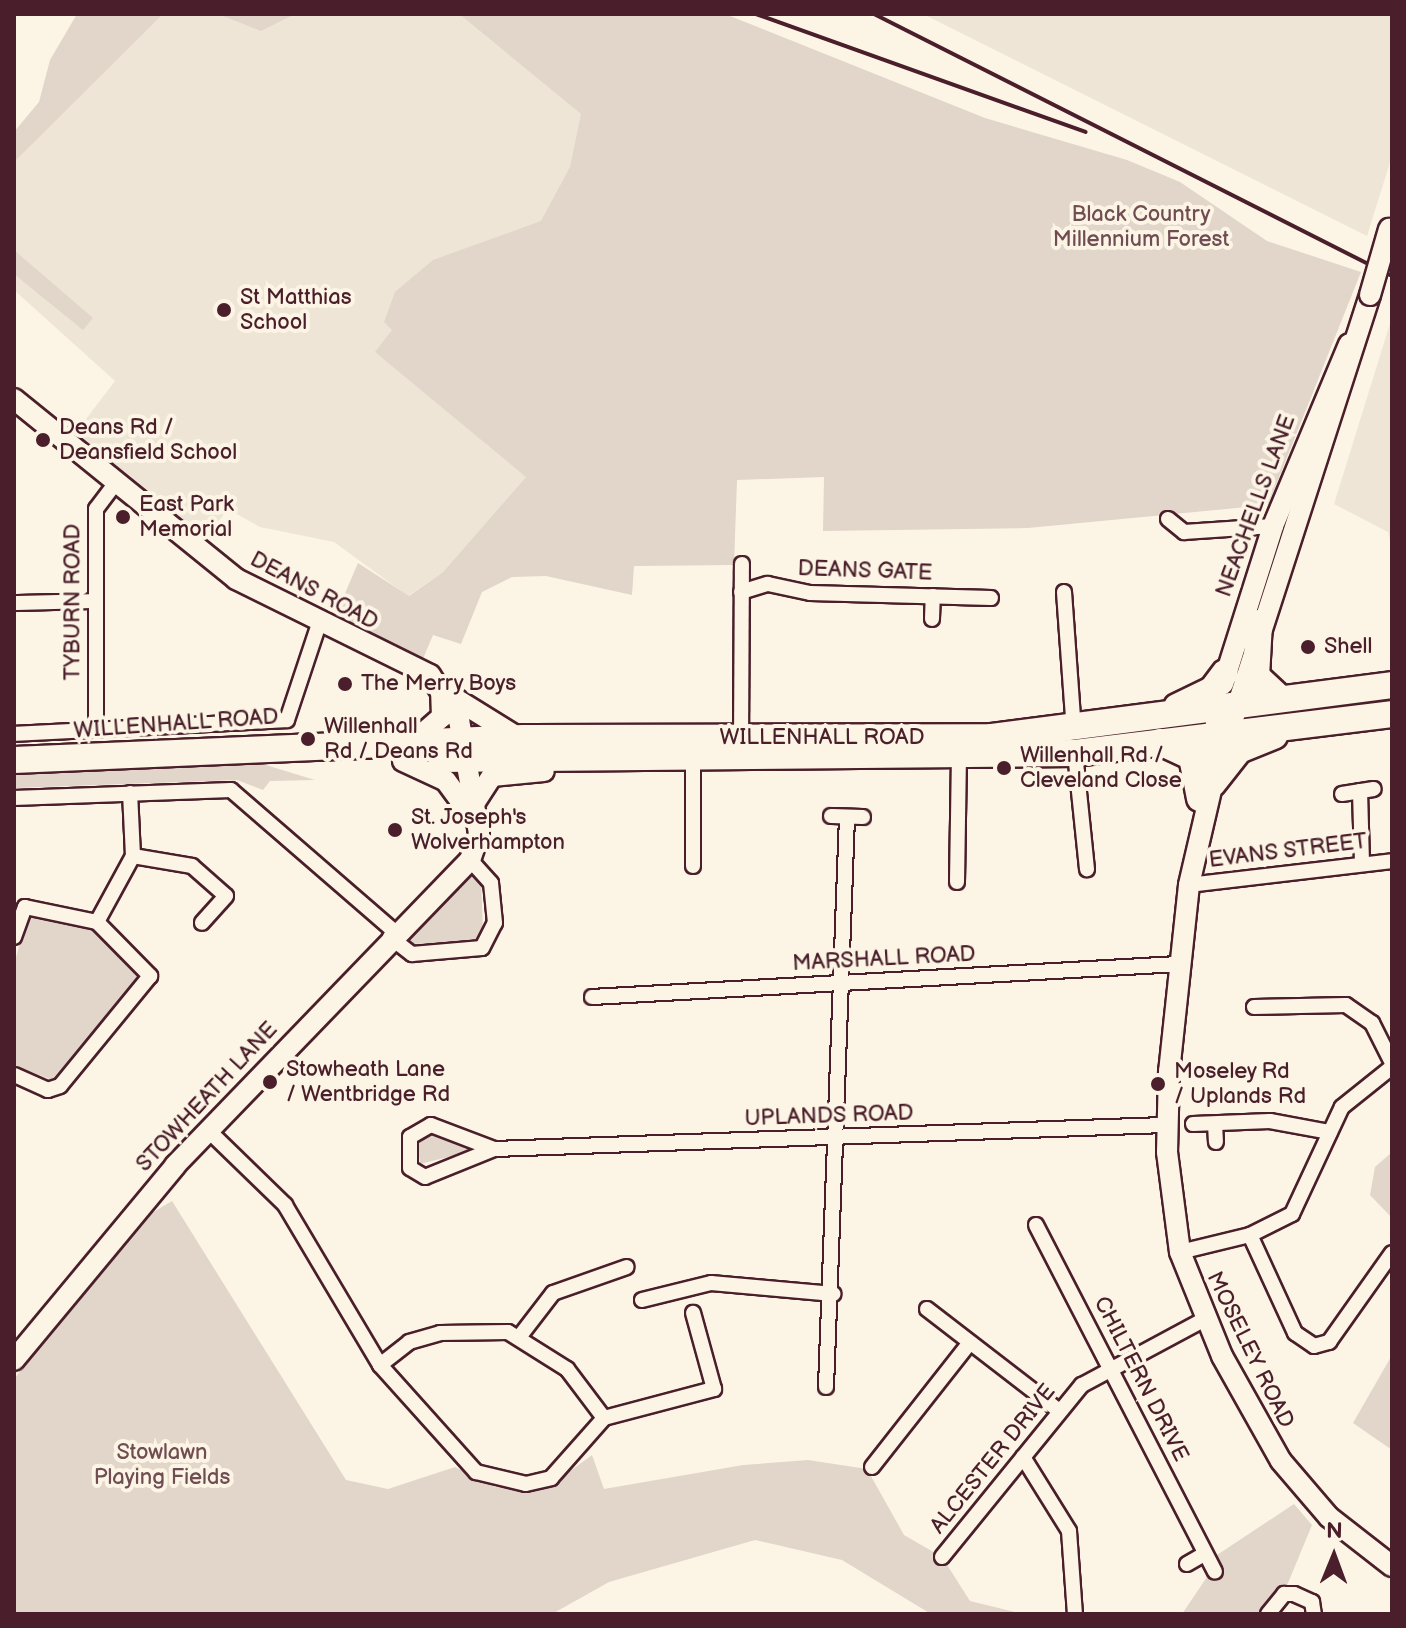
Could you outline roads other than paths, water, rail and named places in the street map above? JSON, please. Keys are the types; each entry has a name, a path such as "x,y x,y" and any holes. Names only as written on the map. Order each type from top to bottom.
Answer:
{"highway":[{"path":"1259,623 1256,676 1280,698"},
{"path":"1079,738 1192,702 1225,673"},
{"name":"WILLENHALL ROAD","path":"14,760 250,751 406,752 465,749 607,758 693,758 741,748 1079,738 1156,741 1224,720 1280,698 1392,685"},
{"path":"1205,800 1252,741 1381,714"},
{"name":"WILLENHALL ROAD","path":"465,749 525,738 959,758 1079,738 1224,720 1381,714"},
{"path":"1156,741 1192,757 1205,800"}],"street":[{"name":"NEACHELLS LANE","path":"1224,720 1225,673 1273,526 1331,401 1370,295 1390,223"},
{"name":"DEANS ROAD","path":"14,399 236,579 319,624 430,675 441,688 493,728 525,738"},
{"name":"NEACHELLS LANE","path":"1224,720 1293,534 1331,401"},
{"name":"TYBURN ROAD","path":"96,730 96,509 116,482"},
{"path":"1171,531 1273,526 1293,534"},
{"path":"741,748 742,564"},
{"name":"DEANS GATE","path":"741,592 768,584 991,598"},
{"path":"1064,592 1079,738 1087,869"},
{"path":"932,619 933,596"},
{"path":"14,603 94,601"},
{"name":"WILLENHALL ROAD","path":"14,734 287,720 319,624"},
{"path":"441,688 465,749"},
{"path":"441,688 442,717 406,752 446,781 469,803 492,776 607,758"},
{"name":"MOSELEY ROAD","path":"1224,720 1189,885 1179,964 1166,1125 1180,1252 1205,1319 1259,1428 1295,1481 1392,1566"},
{"name":"STOWHEATH LANE","path":"450,879 464,840 469,803 465,749"},
{"path":"693,758 693,866"},
{"path":"957,882 959,758"},
{"path":"1342,794 1367,790 1362,864"},
{"path":"14,798 130,793 239,794 412,954 482,948 495,923 491,883 470,860"},
{"path":"97,922 133,856 130,793"},
{"name":"STOWHEATH LANE","path":"14,1360 210,1132 393,934 470,860 479,834 469,803"},
{"path":"831,816 863,817"},
{"path":"826,1387 834,1294 831,1138 847,817"},
{"path":"133,856 192,866 226,896 202,923"},
{"name":"EVANS STREET","path":"1189,885 1392,861"},
{"path":"14,937 25,907 97,922 148,967 149,983 60,1086 48,1090 15,1077"},
{"name":"MARSHALL ROAD","path":"592,997 1179,964"},
{"path":"1180,1252 1250,1235 1300,1204 1330,1132 1351,1095 1392,1065 1372,1023 1346,1005 1254,1007"},
{"path":"1193,1124 1298,1122 1330,1132"},
{"path":"1215,1124 1216,1142"},
{"name":"UPLANDS ROAD","path":"494,1149 425,1177 410,1168 410,1137 424,1126 494,1149 1166,1125"},
{"path":"210,1132 285,1205 380,1365 462,1460 503,1480 551,1478 604,1418 714,1389 693,1313"},
{"name":"CHILTERN DRIVE","path":"1036,1225 1215,1572"},
{"path":"1250,1235 1295,1333 1314,1346 1329,1342 1392,1253"},
{"path":"520,1336 553,1293 627,1267"},
{"path":"642,1300 711,1283 834,1294"},
{"path":"927,1309 968,1345 1058,1410"},
{"name":"ALCESTER DRIVE","path":"942,1557 1058,1410 1111,1367 1205,1319"},
{"path":"380,1365 409,1342 440,1333 520,1336 567,1369 604,1418"},
{"path":"872,1467 878,1449 968,1345"},
{"path":"1023,1457 1069,1531 1075,1614"},
{"path":"1187,1564 1204,1554"},
{"path":"1268,1614 1284,1594 1294,1594 1312,1602 1314,1614"}],"railway":[{"path":"756,14 1085,132"},
{"path":"874,14 1392,276"}],"place":[{"name":"St Matthias School","path":"224,310"},
{"name":"Deans Rd / Deansfield School","path":"43,440"},
{"name":"East Park Memorial","path":"123,517"},
{"name":"Shell","path":"1308,647"},
{"name":"The Merry Boys","path":"345,684"},
{"name":"Willenhall Rd / Deans Rd","path":"308,739"},
{"name":"Willenhall Rd / Cleveland Close","path":"1004,768"},
{"name":"St. Joseph's Wolverhampton","path":"395,830"},
{"name":"Stowheath Lane / Wentbridge Rd","path":"270,1082"},
{"name":"Moseley Rd / Uplands Rd","path":"1158,1084"}],"park label":[{"name":"Black Country Millennium Forest","path":"1141,226"},
{"name":"Stowlawn Playing Fields","path":"162,1464"}]}
